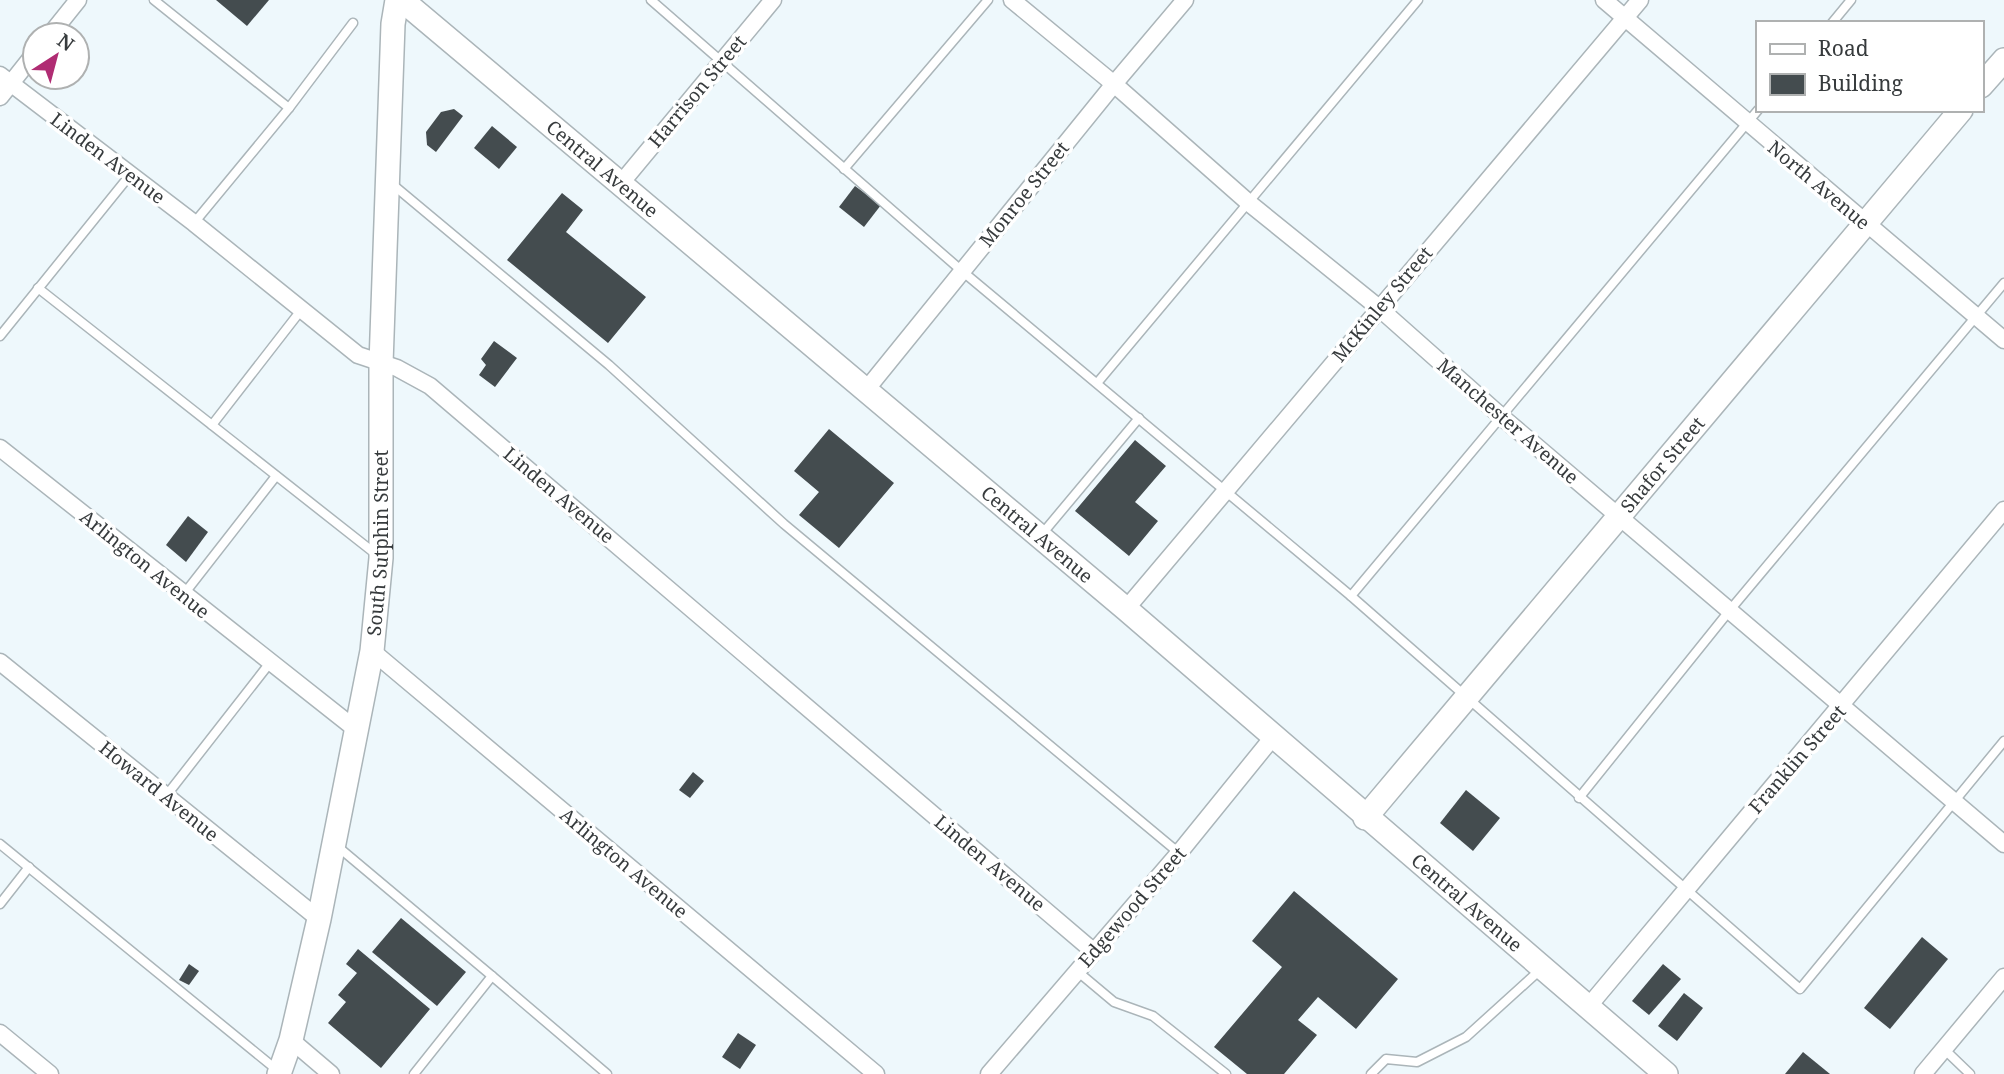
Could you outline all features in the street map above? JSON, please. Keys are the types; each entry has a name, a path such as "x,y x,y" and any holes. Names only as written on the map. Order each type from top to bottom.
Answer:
{"street":[{"path":"61,21 78,0"},
{"name":"South Sutphin Street","path":"279,1073 290,1040 318,919 372,652 381,558 381,364 393,24 397,0"},
{"name":"Central Avenue","path":"402,0 622,182 1126,609 1666,1074"},
{"name":"Harrison Street","path":"622,182 773,0"},
{"name":"Manchester Avenue","path":"1012,0 1114,84 1249,203 1379,308 1503,418 1955,799 2004,844"},
{"name":"Monroe Street","path":"866,390 1185,0"},
{"name":"North Avenue","path":"1604,0 2004,340"},
{"name":"McKinley Street","path":"1126,609 1640,0"},
{"path":"1983,84 2004,60"},
{"path":"4,85 21,67"},
{"name":"Linden Avenue","path":"4,85 194,223 358,355 397,368 430,386 1093,951"},
{"name":"Shafor Street","path":"1366,818 1959,112"},
{"name":"Arlington Avenue","path":"0,448 269,664 358,731"},
{"name":"Franklin Street","path":"1588,1007 1843,706 2004,510"},
{"name":"Arlington Avenue","path":"372,652 876,1074"},
{"name":"Howard Avenue","path":"0,662 318,919"},
{"name":"Edgewood Street","path":"989,1074 1179,853 1273,737"},
{"path":"1923,1074 2004,977"},
{"path":"0,1033 50,1074"},
{"path":"290,1040 331,1074"}],"lane":[{"path":"154,0 289,108"},
{"path":"651,0 962,271 1098,382 1223,491 1350,596 1800,989 2004,741"},
{"path":"844,169 988,0"},
{"path":"1098,382 1418,0"},
{"path":"1834,21 1851,0"},
{"path":"194,223 289,108 353,23"},
{"path":"1350,596 1503,418 1756,112"},
{"path":"0,336 130,175"},
{"path":"389,182 609,365 784,524 1179,853"},
{"path":"1579,798 1730,610 2004,283"},
{"path":"38,288 381,558"},
{"path":"212,425 302,309"},
{"path":"1040,537 1139,418"},
{"path":"184,594 276,476"},
{"path":"166,796 269,664"},
{"path":"332,842 607,1074"},
{"path":"0,844 279,1073"},
{"path":"0,904 29,867"},
{"path":"1371,1074 1386,1059 1417,1062 1466,1037 1542,968"},
{"path":"1077,971 1114,1002 1153,1016 1226,1074"},
{"path":"414,1074 492,976"},
{"path":"1944,1049 1970,1074"}],"building":[{"path":"216,0 269,0 247,26"},
{"path":"454,109 463,116 436,152 427,145 426,132 441,112"},
{"path":"492,126 517,147 499,169 474,148"},
{"path":"855,186 881,205 864,227 839,207"},
{"path":"562,193 583,210 566,232 646,297 608,343 507,260"},
{"path":"494,341 517,358 495,387 479,375 486,365 481,359"},
{"path":"829,429 894,483 839,548 799,515 819,492 794,471"},
{"path":"1135,440 1166,466 1135,502 1158,521 1129,556 1075,511"},
{"path":"188,516 208,532 186,562 166,545"},
{"path":"693,772 704,781 690,798 679,790"},
{"path":"1466,790 1500,818 1473,851 1440,823"},
{"path":"1294,891 1398,979 1356,1029 1318,997 1298,1020 1317,1035 1284,1074 1247,1074 1214,1047 1282,967 1252,941"},
{"path":"401,918 466,972 437,1006 372,952"},
{"path":"1922,937 1948,959 1890,1029 1864,1008"},
{"path":"358,949 430,1009 381,1068 328,1023 346,1002 338,995 357,973 346,964"},
{"path":"189,964 199,971 189,985 179,980"},
{"path":"1663,964 1681,979 1649,1015 1632,1001"},
{"path":"1684,993 1703,1008 1677,1041 1658,1026"},
{"path":"738,1033 756,1045 740,1069 722,1057"},
{"path":"1803,1052 1830,1074 1785,1074"}]}
